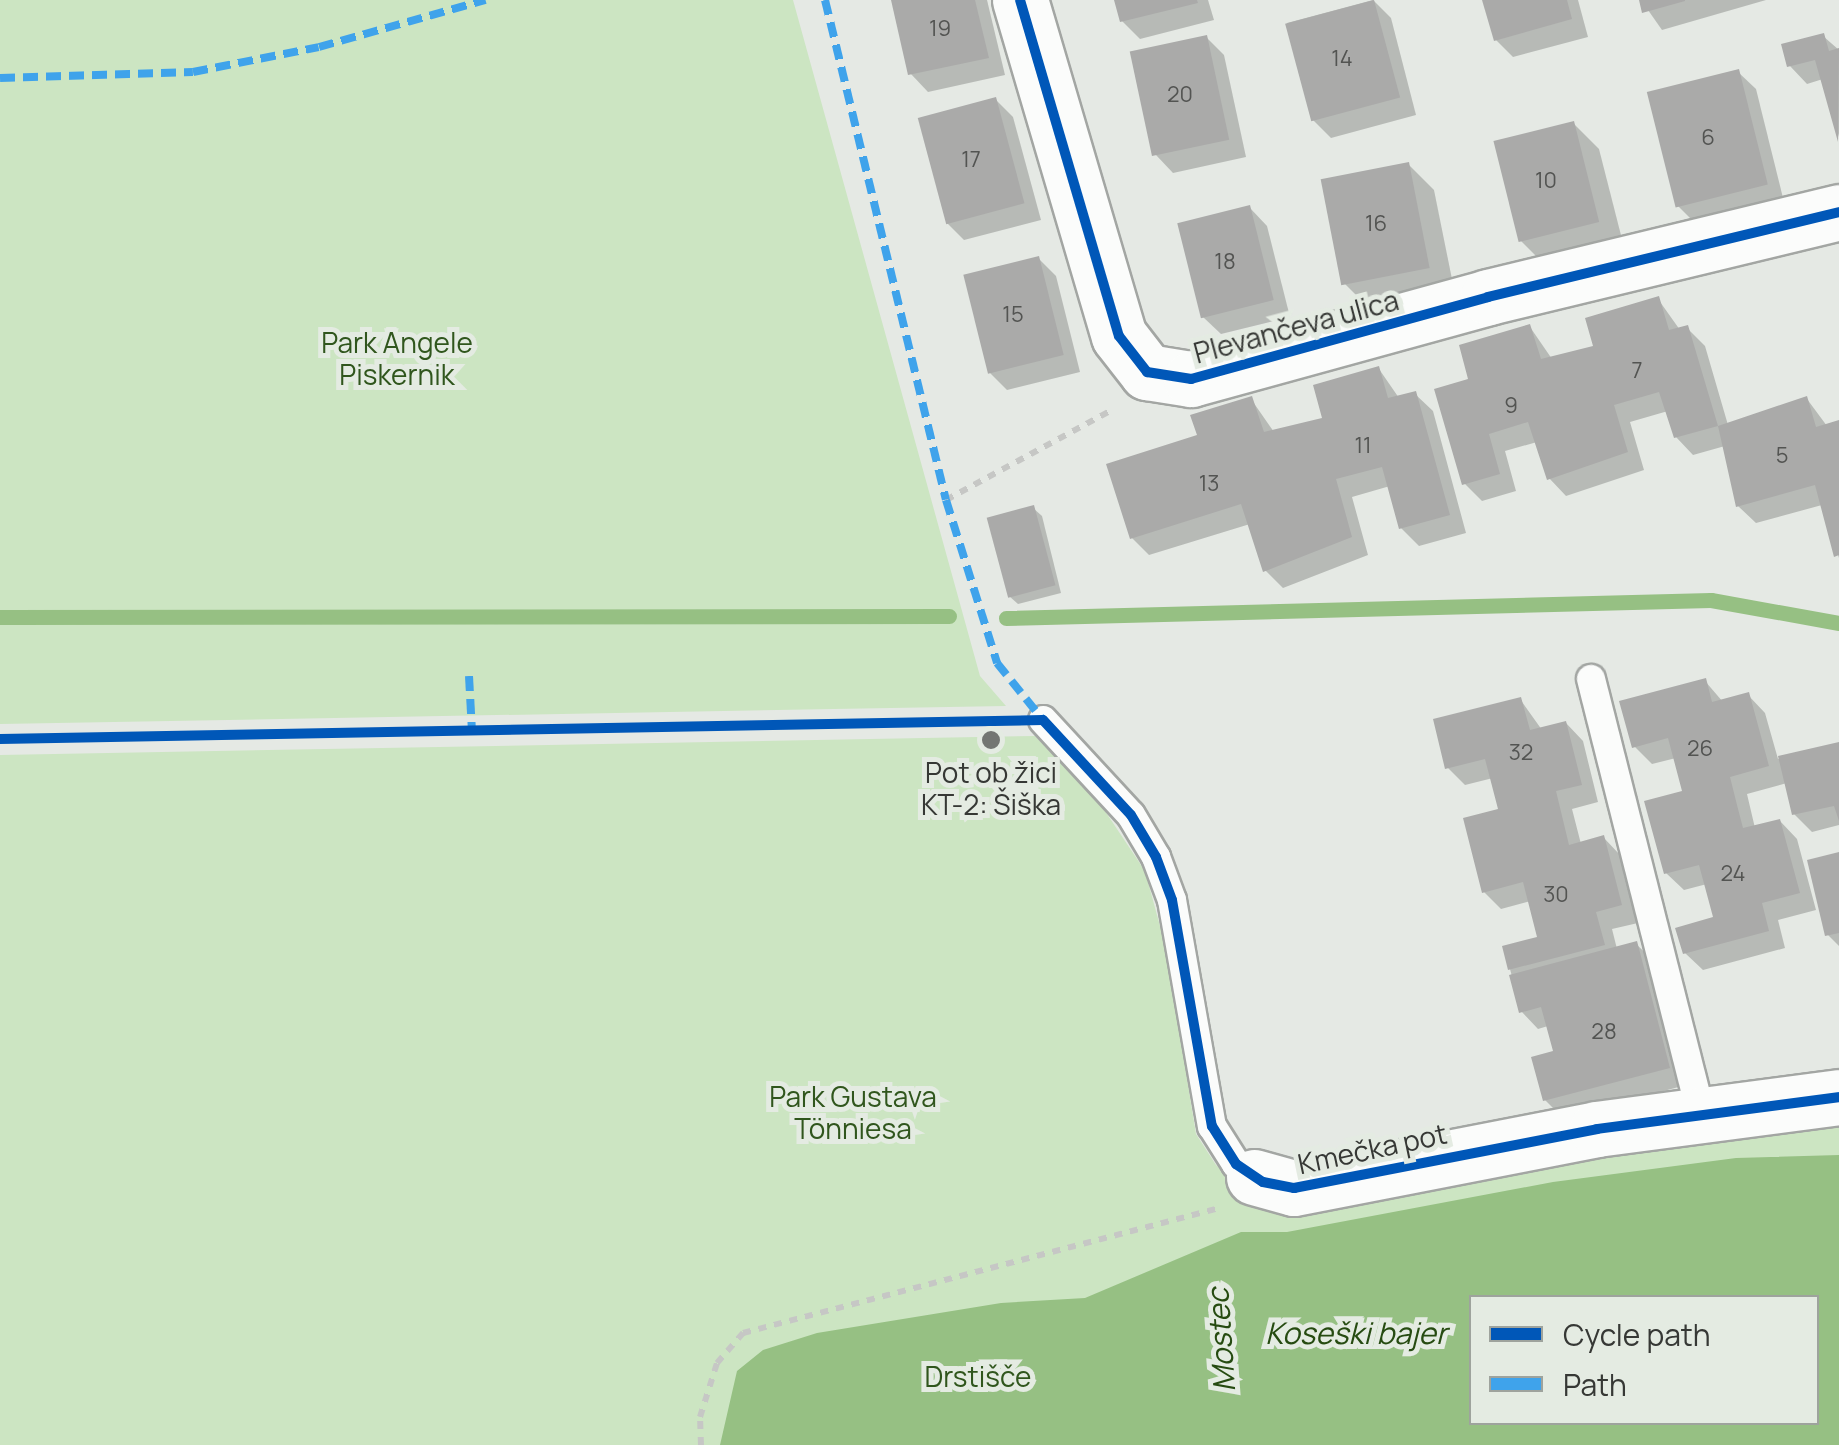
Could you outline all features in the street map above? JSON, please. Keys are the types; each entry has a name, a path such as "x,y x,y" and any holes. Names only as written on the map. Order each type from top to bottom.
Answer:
{"street":[{"name":"Plevančeva ulica","path":"1020,0 1119,336 1147,372 1191,379 1839,212"},
{"name":"Kmečka pot","path":"1242,1191 1294,1188 1486,1148 1701,1114 1839,1098"}],"lane":[{"path":"1591,679 1701,1114"},
{"path":"1042,720 1131,815 1156,857 1172,900 1212,1126 1236,1164 1242,1191"}],"path":[{"path":"946,500 1113,409 1106,378 1119,336"},
{"path":"701,1445 700,1417 717,1364 743,1333 1242,1191"}],"green space":[{"name":"Park Angele Piskernik","path":"0,0 793,0 980,676 1006,706 0,724"},
{"name":"Park Gustava Tönniesa","path":"1035,736 1101,805 1145,871 1166,948 1196,1134 1216,1165 1242,1188 1839,1114 1839,1445 0,1445 0,755"}],"water":[{"name":"Koseški bajer","path":"1839,1155 1839,1445 720,1445 737,1371 763,1350 817,1333 1001,1303 1085,1298 1241,1232 1287,1232 1553,1182 1736,1158"}],"building":[{"path":"891,0 975,0 989,58 908,75"},
{"path":"1114,0 1197,0 1198,3 1120,22"},
{"path":"1374,0 1400,98 1311,121 1285,24"},
{"path":"1482,0 1567,0 1572,19 1494,41"},
{"path":"1639,0 1685,0 1685,1 1642,13"},
{"path":"1824,33 1829,51 1839,48 1838,142 1815,60 1787,67 1781,44"},
{"path":"1207,35 1229,140 1152,156 1130,51"},
{"path":"1739,69 1768,184 1676,207 1647,92"},
{"path":"996,97 1024,203 946,224 918,118"},
{"path":"1574,121 1599,222 1519,242 1493,141"},
{"path":"1409,162 1430,268 1341,285 1321,179"},
{"path":"1250,205 1274,300 1201,318 1177,223"},
{"path":"1039,256 1064,355 988,374 963,275"},
{"path":"1659,296 1669,330 1688,325 1718,426 1674,438 1659,392 1614,405 1628,452 1547,480 1528,422 1489,434 1500,474 1462,485 1434,389 1468,379 1459,345 1530,324 1541,359 1593,346 1585,318"},
{"path":"1379,366 1388,398 1416,391 1450,515 1399,529 1382,467 1336,479 1352,537 1263,572 1241,504 1130,539 1106,464 1197,435 1190,415 1252,396 1264,432 1322,418 1313,385"},
{"path":"1807,396 1816,427 1839,420 1839,555 1834,557 1815,485 1736,507 1718,426"},
{"path":"1034,505 1055,585 1008,598 987,518"},
{"path":"1706,678 1712,702 1749,692 1769,766 1730,777 1737,805 1743,828 1780,819 1800,893 1762,903 1769,931 1683,954 1675,928 1713,917 1699,865 1664,874 1644,801 1682,791 1668,738 1632,748 1619,701"},
{"path":"1521,697 1530,730 1566,721 1582,785 1556,791 1569,845 1604,835 1622,905 1596,912 1605,945 1508,970 1502,946 1537,937 1523,882 1482,893 1463,818 1498,809 1485,759 1445,769 1433,719"},
{"path":"1839,742 1839,821 1834,806 1792,815 1778,756"},
{"path":"1839,852 1839,933 1825,936 1807,860"},
{"path":"1637,941 1670,1068 1543,1101 1531,1057 1553,1051 1541,1007 1519,1013 1509,975"}],"waterway":[{"path":"1006,618 1711,600 1839,623"},
{"path":"0,617 949,616"}],"marked path":[{"path":"0,78 193,72 319,47 485,0"},
{"path":"825,0 946,500 997,663 1043,720"},
{"path":"469,676 472,731"}],"cycle path":[{"path":"1020,0 1119,336 1147,372 1191,379 1488,297 1839,212"},
{"path":"0,739 1043,720 1131,815 1156,857 1172,900 1212,1126 1236,1164 1263,1182 1294,1188 1597,1129 1839,1097"}],"place":[{"name":"Pot ob žici KT-2: Šiška","path":"991,740"}],"water label":[{"name":"Mostec","path":"1221,1340"}],"park label":[{"name":"Drstišče","path":"978,1376"}]}
